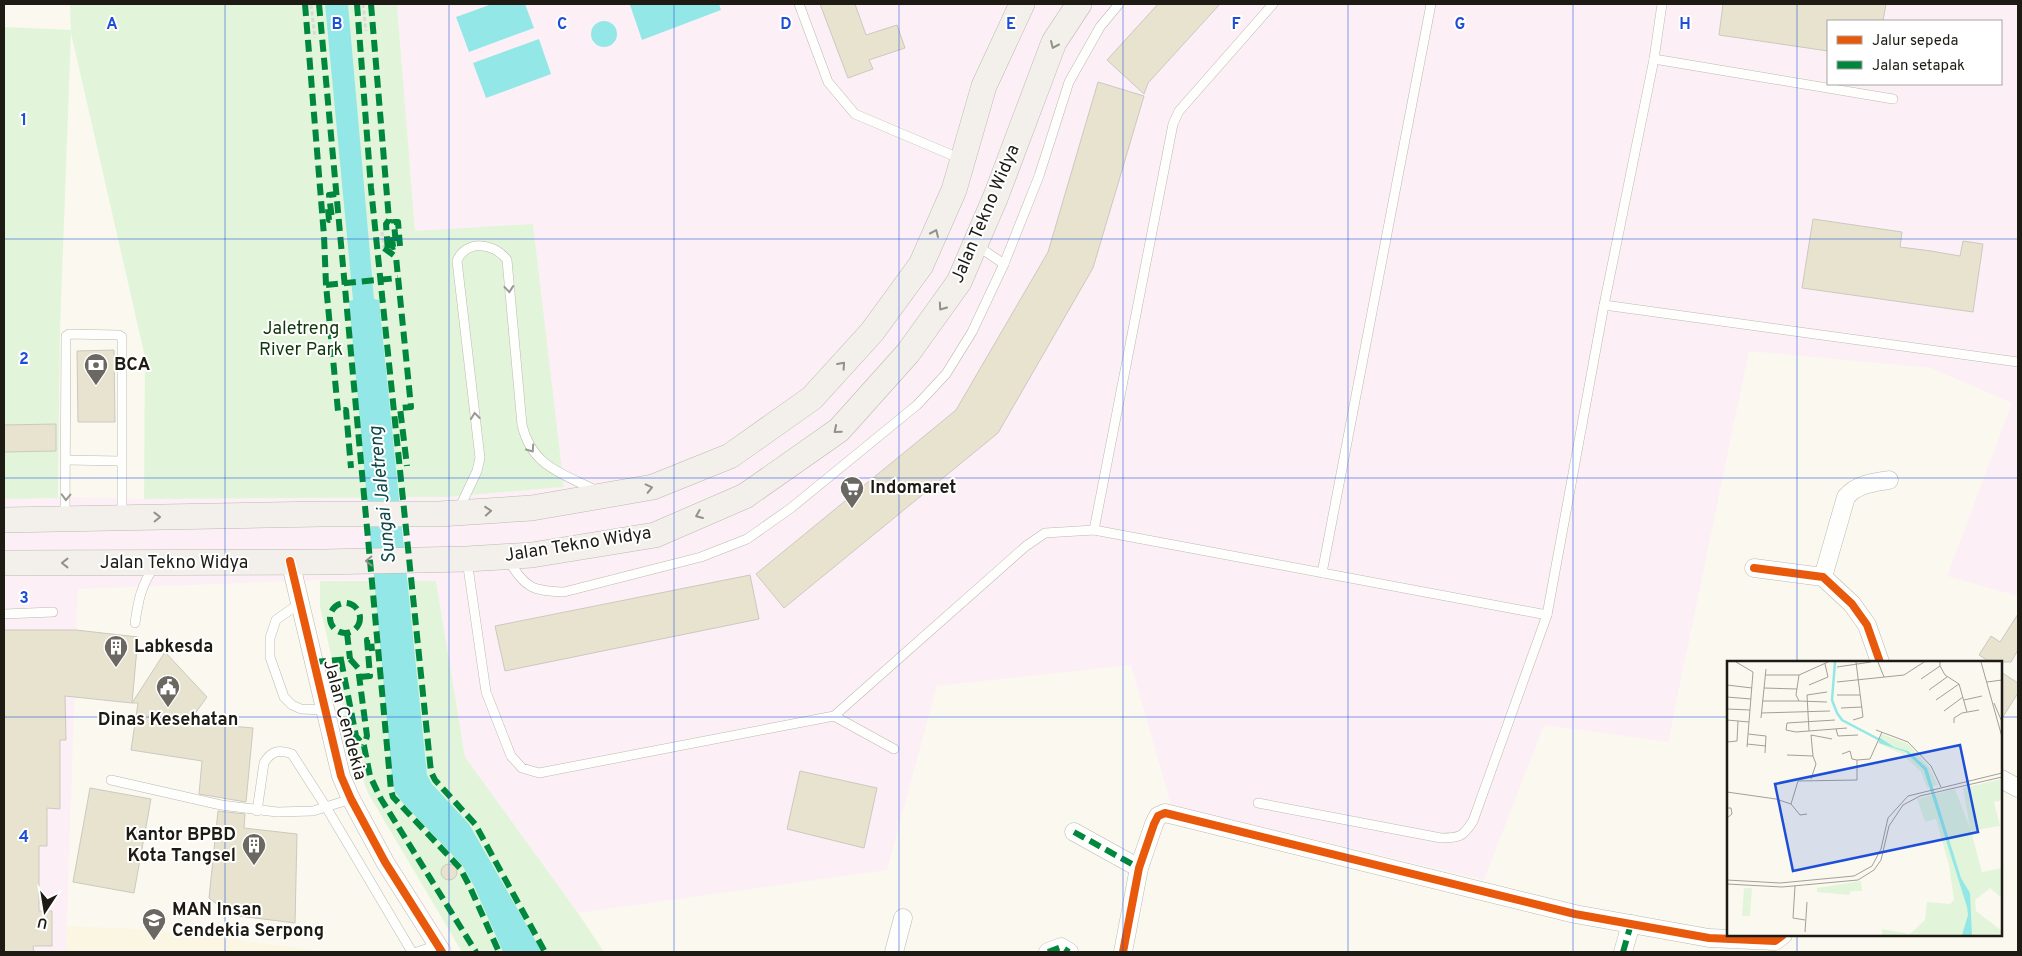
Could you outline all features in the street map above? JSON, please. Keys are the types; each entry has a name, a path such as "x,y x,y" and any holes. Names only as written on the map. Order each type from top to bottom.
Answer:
{"main road":[{"path":"4,520 448,513 532,508 653,487 730,456 812,398 872,332 921,265 954,190 984,86 1022,4"},
{"name":"Jalan Tekno Widya","path":"4,563 323,562 467,559 532,555 655,535 745,496 839,430 908,354 959,282 996,196 1054,42 1078,4"}],"street":[{"path":"1823,577 1846,497 1853,489 1865,484 1888,480"},
{"name":"Jalan Cendekia","path":"290,561 341,776 351,799 385,862 440,949"},
{"path":"1754,568 1823,577 1852,604 1867,625 1880,661"},
{"path":"2002,780 2018,788"},
{"path":"1123,952 1139,868 1154,824 1158,816 1165,813 1575,914 1709,938 1775,941 1782,936"},
{"path":"1074,832 1139,868"},
{"path":"894,952 903,918"},
{"path":"1623,952 1631,924"},
{"path":"1048,952 1061,947 1069,952"}],"lane":[{"path":"799,4 828,82 855,114 963,160"},
{"path":"507,557 519,576 529,587 545,592 564,592 701,557 746,538 791,508 917,405 946,374 972,332 1004,264 1039,176 1068,82 1100,27 1119,4"},
{"path":"1094,530 1172,124 1179,111 1273,4"},
{"path":"1322,574 1431,4"},
{"path":"1258,803 1441,838 1456,838 1466,832 1473,822 1547,615 1604,305 1654,59 1662,4"},
{"path":"1654,59 1893,99"},
{"path":"976,244 1004,264"},
{"path":"448,513 477,471 480,458 457,261 464,250 482,246 493,247 502,252 507,260 522,425 526,441 535,455 549,467 606,495"},
{"path":"1604,305 2018,362"},
{"path":"65,519 66,336 69,334 119,335 122,338 122,518"},
{"path":"66,460 121,460"},
{"path":"467,559 478,647 486,692 511,756 522,768 539,773 834,716 1026,546 1045,533 1094,530 1547,615"},
{"path":"135,623 143,584 156,564"},
{"path":"300,603 276,620 270,638 270,657 284,697 292,705 301,709 325,710"},
{"path":"4,614 53,612"},
{"path":"834,716 894,749"},
{"path":"257,811 264,763 268,756 280,751 292,754 326,807 412,952"},
{"path":"111,780 257,811 296,813 326,807 351,799"},
{"path":"417,952 440,949"}],"path":[{"path":"363,4 366,31"},
{"path":"312,5 314,38"},
{"path":"382,232 384,248"}],"shaded area":[{"path":"397,4 2018,4 2018,596 1947,576 2012,403 1931,368 1749,351 1668,742 1544,725 1484,880 1171,805 1131,665 937,686 887,870 578,913 465,757 436,581 320,580 78,589 66,952 4,952 4,495 144,499 446,497 564,487 415,231"},
{"name":"MAN Insan Cendekia Serpong","path":"67,926 156,930 328,952 66,952"}],"green space":[{"name":"Jaletreng River Park","path":"70,4 397,4 415,231 533,224 564,487 446,497 144,499 145,357 71,33 60,330 58,498 4,499 4,27 71,30"},
{"path":"320,581 436,581 465,757 604,952 462,952 368,793 355,758 320,607"}],"water":[{"name":"Sungai Jaletreng","path":"325,4 348,4 374,299 379,300 427,775 432,784 469,824 542,952 503,952 474,886 462,865 402,802 395,792 392,777 349,301 353,300"},
{"path":"492,4 525,4 534,28 469,52 456,17"},
{"path":"719,4 721,10 642,40 630,5"},
{"path":"604,21 613,25 617,34 613,43 604,47 595,43 591,34 595,25"},
{"path":"539,39 551,74 486,98 473,63"}],"building":[{"path":"820,4 855,4 866,35 897,25 905,48 869,60 873,69 848,78"},
{"path":"1158,4 1220,4 1148,83 1144,94 1107,60"},
{"path":"1723,4 1886,4 1883,20 1827,20 1827,51 1719,35"},
{"path":"1098,82 1144,96 1093,268 998,433 784,608 756,574 956,410 1048,252"},
{"path":"1813,219 1902,232 1900,247 1960,256 1963,241 1983,244 1973,312 1802,288"},
{"name":"BCA","path":"114,350 115,422 78,422 77,351"},
{"path":"56,424 56,451 4,452 4,425"},
{"path":"750,575 759,619 505,671 495,626"},
{"path":"2018,614 2018,650 2011,662 1988,661 1979,655 1991,636 2000,642"},
{"path":"4,630 76,630 138,637 132,703 65,696 66,740 60,740 60,809 47,808 47,846 39,846 39,911 52,911 52,946 33,946 34,952 4,952"},
{"path":"165,652 207,697 189,722 253,728 246,802 199,794 202,761 131,750 138,703 132,703"},
{"path":"2002,673 2018,683 2018,693 2002,718"},
{"path":"800,771 877,788 864,848 787,829"},
{"path":"90,788 151,799 134,893 73,882"},
{"name":"Kantor BPBD Kota Tangsel","path":"218,811 245,814 244,828 297,834 295,923 231,915 209,898"},
{"path":"446,864 452,864 457,869 455,878 446,880 441,875 441,869"}],"marked path":[{"path":"305,4 324,236 326,285 338,411 346,410 351,468"},
{"path":"319,4 391,790 393,797 460,868 499,952"},
{"path":"357,4 371,188 431,772 435,780 475,824 545,952"},
{"path":"371,4 389,220 386,224 388,252"},
{"path":"328,209 329,220 332,219 329,195 336,194"},
{"path":"392,237 393,247 396,246 394,222 398,222 400,246"},
{"path":"384,248 396,257 411,407 400,408 407,466"},
{"path":"326,285 398,278"},
{"path":"345,603 356,607 360,618 356,629 345,633 334,629 330,618 334,607 345,603"},
{"path":"347,633 350,659"},
{"path":"360,677 370,676 367,640 371,640 372,651"},
{"path":"314,662 350,659 358,668 367,736 364,746"},
{"path":"341,660 356,736 364,746 370,776 381,799 476,952"},
{"path":"1074,832 1139,868"},
{"path":"1623,952 1631,924 1626,923"},
{"path":"1048,952 1061,947 1069,952"}],"cycle path":[{"path":"290,561 341,776 351,799 385,862 442,952"},
{"path":"1754,568 1823,577 1852,604 1867,625 1880,661"},
{"path":"1123,952 1139,868 1154,824 1158,816 1165,813 1575,914 1709,938 1775,941 1782,936"}],"place":[{"name":"BCA","path":"96,386"},
{"name":"Indomaret","path":"852,509"},
{"name":"Labkesda","path":"116,668"},
{"name":"Dinas Kesehatan","path":"168,708"},
{"name":"Kantor BPBD Kota Tangsel","path":"254,866"},
{"name":"MAN Insan Cendekia Serpong","path":"154,941"}]}
